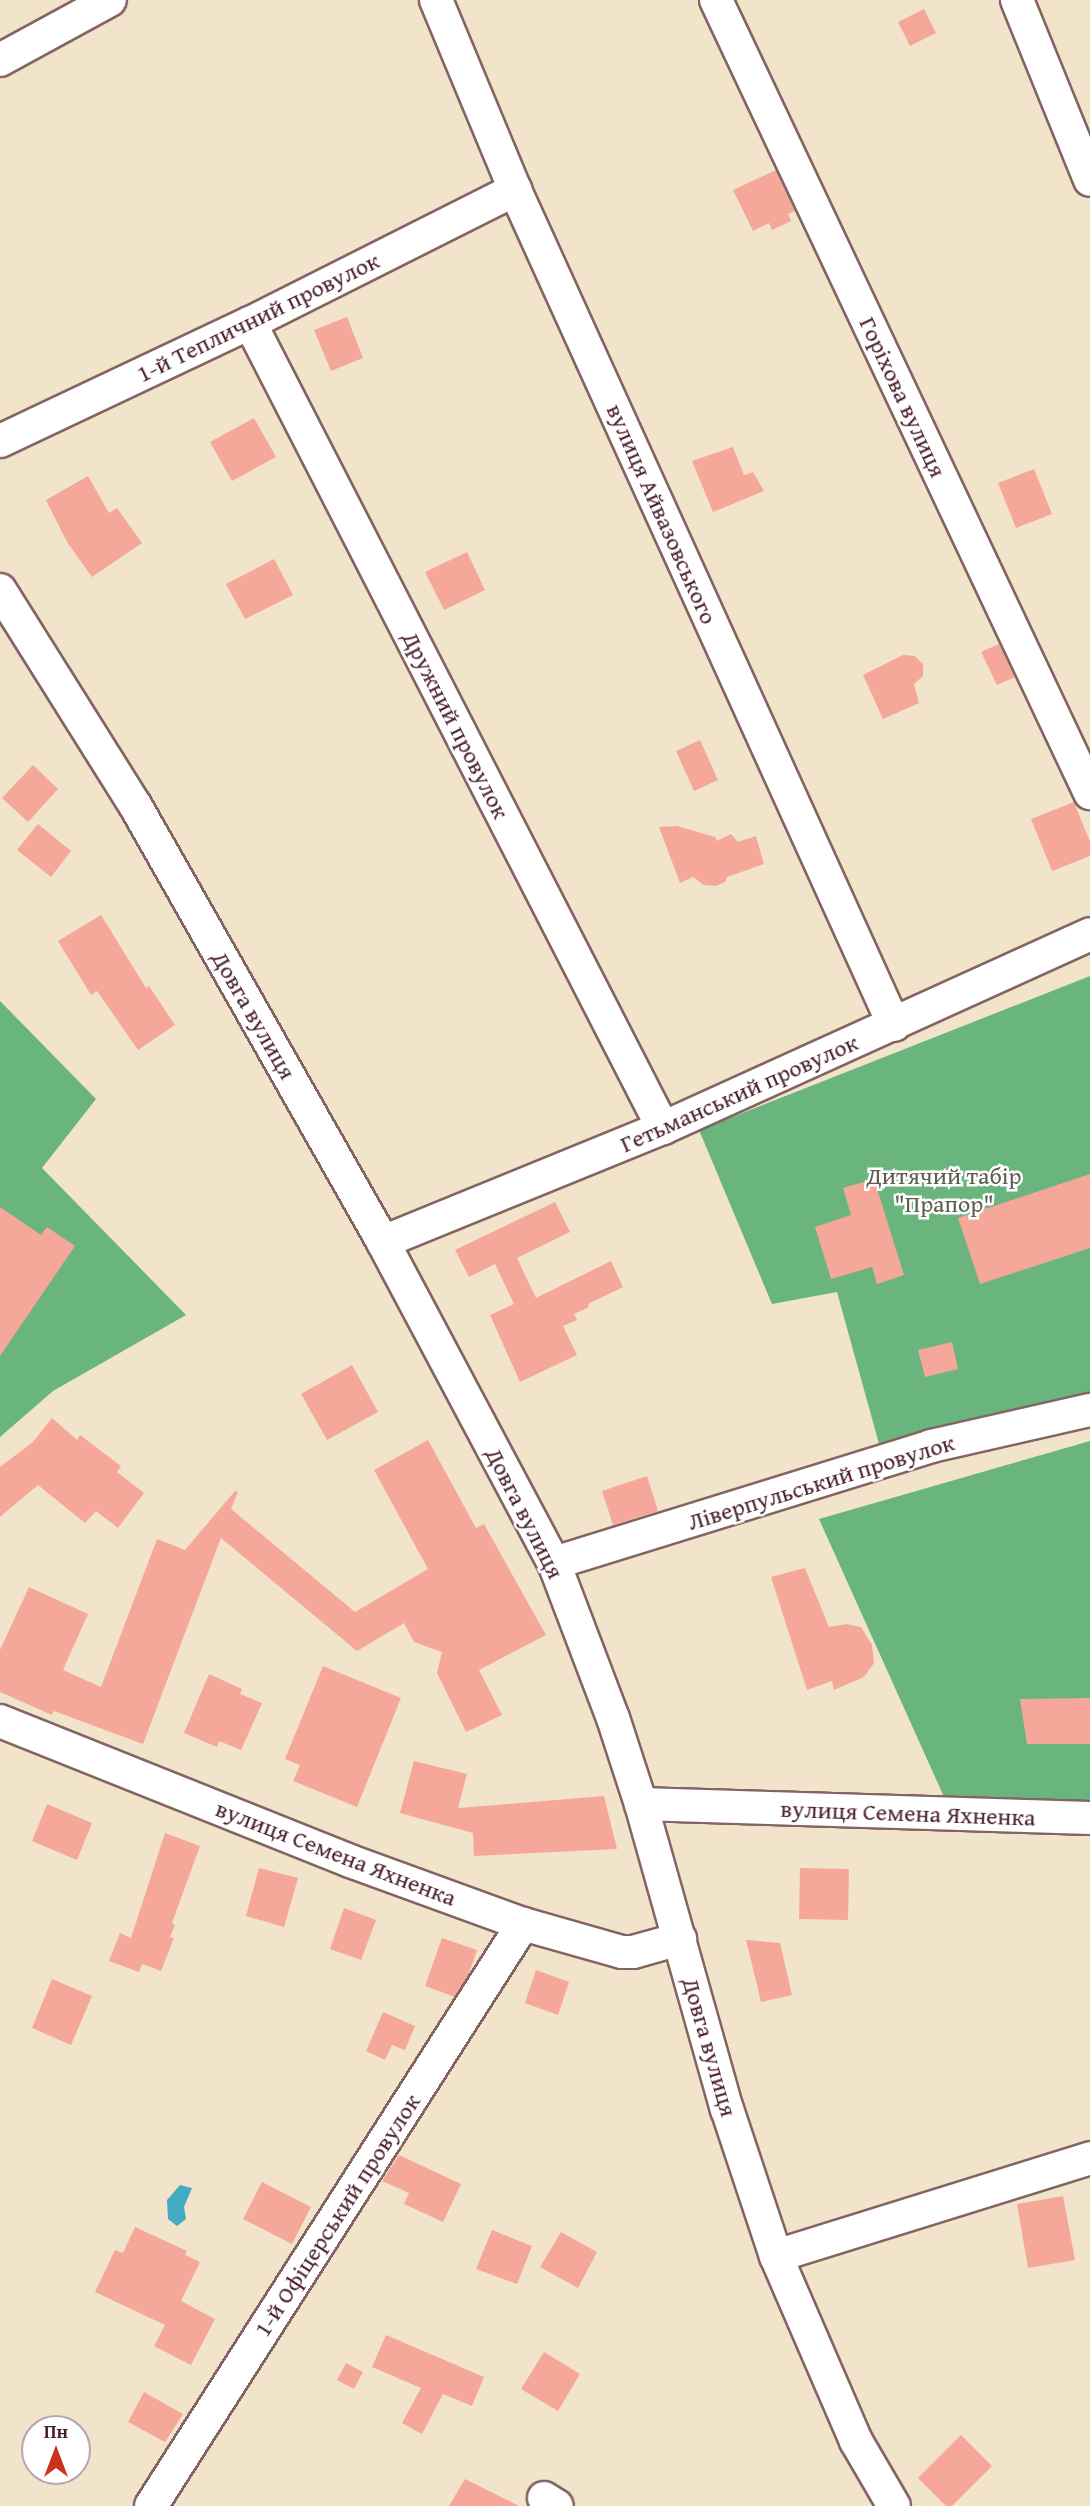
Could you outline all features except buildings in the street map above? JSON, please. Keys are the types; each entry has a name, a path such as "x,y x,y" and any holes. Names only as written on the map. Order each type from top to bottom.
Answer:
{"street":[{"path":"0,60 110,0"},
{"name":"вулиця Айвазовського","path":"436,0 515,190 894,1025"},
{"name":"Горіхова вулиця","path":"716,0 1090,793"},
{"path":"1017,0 1090,180"},
{"name":"1-й Тепличний провулок","path":"0,441 250,323 515,190"},
{"name":"Дружний провулок","path":"250,323 663,1128"},
{"name":"Довга вулиця","path":"0,591 135,805 383,1242 554,1563 613,1718 641,1804 727,2109 776,2256 856,2441 894,2506"},
{"name":"Гетьманський провулок","path":"383,1242 663,1128 1090,934"},
{"name":"Ліверпульський провулок","path":"554,1563 931,1446 1090,1410"},
{"name":"вулиця Семена Яхненка","path":"0,1721 350,1861 523,1924 622,1952 633,1952 680,1939"},
{"name":"вулиця Семена Яхненка","path":"641,1804 1090,1818"},
{"name":"1-й Офіцерський провулок","path":"151,2506 523,1924"},
{"path":"776,2256 1090,2158"}],"green space":[{"name":"Дитячий табір \"Прапор\"","path":"1090,976 1090,1402 881,1451 837,1292 772,1304 699,1130"},
{"path":"0,1001 96,1099 42,1168 186,1315 53,1391 0,1437"},
{"path":"1090,1441 1090,1813 949,1808 819,1519"}],"water":[{"path":"180,2185 192,2188 184,2207 186,2219 177,2226 168,2219 167,2200"}]}
